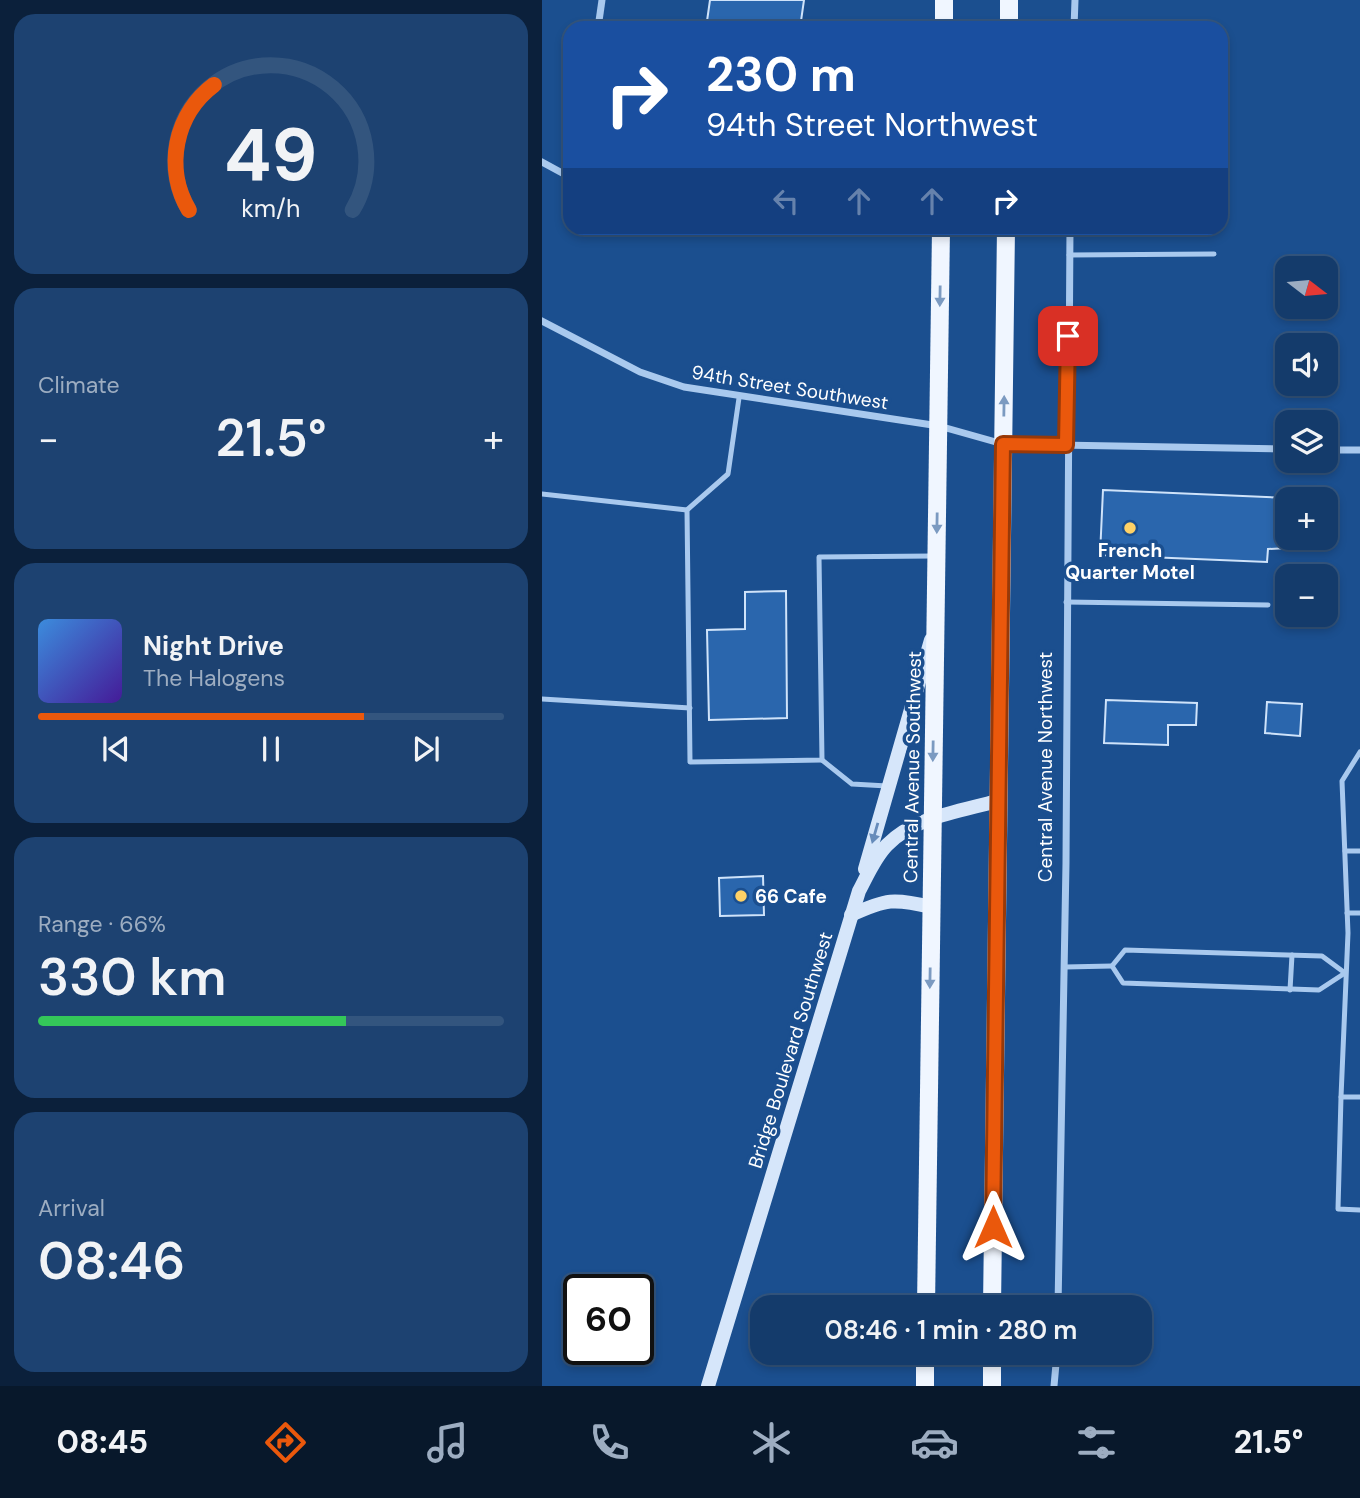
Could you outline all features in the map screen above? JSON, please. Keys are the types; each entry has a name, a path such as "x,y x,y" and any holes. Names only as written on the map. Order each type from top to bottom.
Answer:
{"main road":[{"path":"944,0 944,21"},
{"path":"1009,0 1009,21"},
{"name":"Central Avenue Southwest","path":"926,1295 941,235"},
{"path":"992,1295 1006,235"},
{"path":"925,1365 925,1386"},
{"path":"992,1365 992,1386"}],"street":[{"path":"599,21 602,0"},
{"path":"1074,21 1075,0"},
{"path":"542,162 563,173"},
{"name":"Central Avenue Northwest","path":"1058,1295 1065,967 1066,445 1070,235"},
{"name":"94th Street Southwest","path":"542,321 640,372 684,387 739,398 939,426 1003,444 1275,449"},
{"path":"1338,450 1359,450"},
{"path":"859,891 935,626"},
{"name":"Bridge Boulevard Southwest","path":"708,1386 859,891 887,845 932,818 997,801"},
{"path":"851,915 882,901 906,901 931,908"},
{"path":"1054,1386 1056,1365"}],"lane":[{"path":"1069,255 1214,254"},
{"path":"542,494 687,510 728,474 739,398"},
{"path":"687,510 690,762 822,760 852,784 889,786"},
{"path":"822,760 819,557 936,556"},
{"path":"1066,602 1268,605"},
{"path":"542,699 690,708"},
{"path":"1359,752 1342,781 1347,913 1338,1209 1359,1210"},
{"path":"1345,851 1359,851"},
{"path":"1347,913 1359,913"},
{"path":"1065,967 1112,966 1125,950 1322,956 1345,974"},
{"path":"1290,990 1292,955"},
{"path":"1112,966 1123,983 1290,990 1319,990 1345,974"},
{"path":"1341,1097 1359,1097"}],"building":[{"path":"710,0 804,0 801,21 707,21"},
{"name":"French Quarter Motel","path":"1103,490 1275,497 1275,549 1268,549 1267,562 1100,555"},
{"path":"786,591 787,718 709,720 707,630 745,629 745,592"},
{"path":"1106,700 1197,703 1196,725 1168,725 1168,745 1104,743"},
{"path":"1267,702 1302,704 1300,736 1265,733"},
{"name":"66 Cafe","path":"763,876 764,915 720,916 719,878"}],"place":[{"name":"French Quarter Motel","path":"1130,528"},
{"name":"66 Cafe","path":"741,896"}],"route":[{"path":"993,1227 1003,444 1066,445 1068,336"}]}
